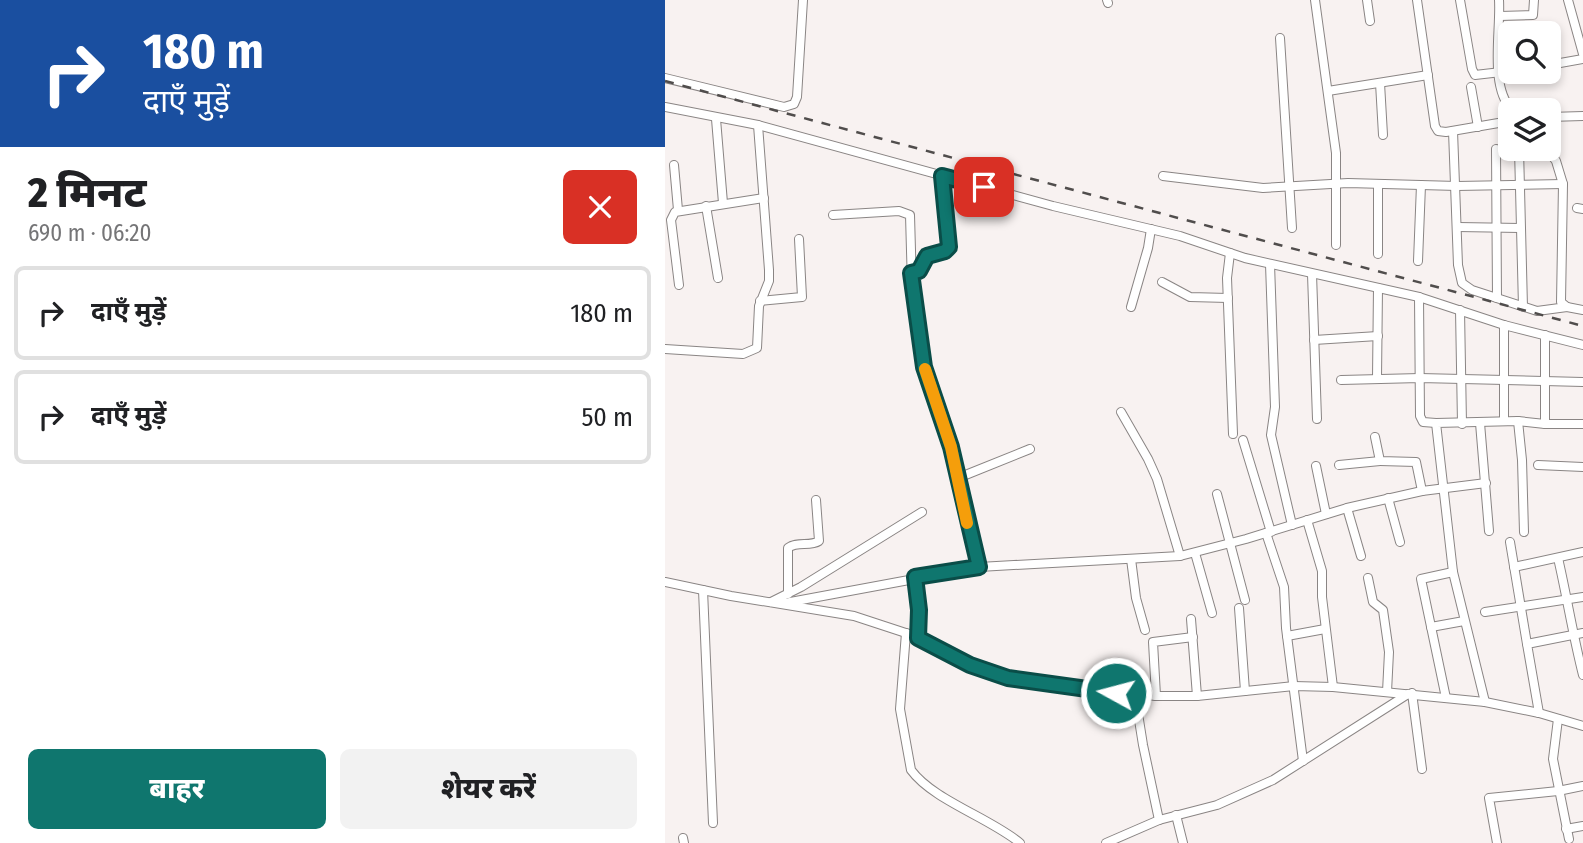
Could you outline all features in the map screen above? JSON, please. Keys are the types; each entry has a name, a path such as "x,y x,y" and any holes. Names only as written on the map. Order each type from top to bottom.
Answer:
{"street":[{"path":"665,78 784,107 794,104 799,85 803,0"},
{"path":"1315,0 1336,146 1336,245"},
{"path":"1367,0 1370,21"},
{"path":"1417,0 1435,126 1441,132 1498,123"},
{"path":"1460,0 1475,75 1498,74"},
{"path":"1499,0 1500,21"},
{"path":"1500,16 1533,15 1534,0 1543,0"},
{"path":"1561,61 1583,55 1568,0"},
{"path":"1280,38 1291,228"},
{"path":"1328,91 1427,75"},
{"path":"1380,83 1383,135"},
{"path":"1471,87 1478,127"},
{"path":"665,107 758,125 1053,206 1150,229 1270,264 1419,297 1504,325 1583,345"},
{"path":"1561,117 1583,116"},
{"path":"716,119 723,203"},
{"path":"665,349 730,354 755,351 759,344 760,301 769,281 758,125"},
{"path":"1453,131 1459,271 1462,282 1472,290 1537,311 1567,307 1583,310"},
{"path":"1496,149 1497,298"},
{"path":"1519,161 1523,307"},
{"path":"1556,161 1563,184 1561,302 1567,307"},
{"path":"674,165 678,210 671,220 679,285"},
{"path":"911,273 919,271 927,256 945,251 949,247 942,176"},
{"path":"1163,176 1240,186 1290,188 1336,183 1457,186 1563,184"},
{"path":"1378,184 1378,254"},
{"path":"1417,261 1421,185"},
{"path":"678,210 764,198"},
{"path":"706,206 718,278"},
{"path":"833,215 906,212 910,215 911,273 924,367 951,447 979,567"},
{"path":"1458,227 1520,228"},
{"path":"1131,307 1148,248 1150,229"},
{"path":"760,301 802,297 799,239"},
{"path":"1230,253 1228,298 1233,434"},
{"path":"1270,264 1275,407 1271,435 1292,525"},
{"path":"1312,274 1317,419"},
{"path":"1162,282 1190,297 1228,298"},
{"path":"1377,378 1378,288"},
{"path":"1419,297 1421,420 1462,424 1504,421 1583,424"},
{"path":"1460,310 1462,424"},
{"path":"1504,325 1504,421"},
{"path":"1314,340 1378,335"},
{"path":"1545,335 1545,424"},
{"path":"1341,380 1420,378 1583,382"},
{"path":"1121,412 1157,479 1180,556"},
{"path":"1518,421 1524,532"},
{"path":"1436,423 1453,572 1485,702"},
{"path":"1480,423 1489,531"},
{"path":"1375,437 1380,461"},
{"path":"1243,440 1284,587 1287,636 1303,761"},
{"path":"958,478 1030,449"},
{"path":"1339,465 1416,461 1422,491"},
{"path":"1538,465 1583,467"},
{"path":"1316,466 1326,514"},
{"path":"775,603 979,567 1180,556 1388,498 1422,491 1486,484"},
{"path":"1217,494 1245,600"},
{"path":"1388,498 1400,542"},
{"path":"788,594 788,548 792,545 816,544 819,541 816,500"},
{"path":"1347,508 1361,556"},
{"path":"775,603 922,512"},
{"path":"1307,520 1322,570 1325,629 1333,687"},
{"path":"1510,542 1539,713"},
{"path":"1514,567 1583,552"},
{"path":"1195,553 1212,612"},
{"path":"1558,558 1572,634 1583,675"},
{"path":"1131,559 1136,598 1145,629"},
{"path":"1446,698 1421,579 1453,572"},
{"path":"915,577 919,610 918,638"},
{"path":"1368,578 1373,602 1383,610 1389,652 1387,692"},
{"path":"665,582 854,616 918,638 970,665 1008,678 1044,685 1156,696 1333,687 1485,702 1539,713 1583,726"},
{"path":"703,590 713,823"},
{"path":"1485,612 1583,597"},
{"path":"1239,608 1245,691"},
{"path":"1192,619 1197,696"},
{"path":"1431,627 1464,621"},
{"path":"1287,636 1325,629"},
{"path":"906,633 900,709 911,770 934,790 1020,843"},
{"path":"1527,644 1583,633"},
{"path":"1156,696 1153,642 1193,637"},
{"path":"1106,843 1159,820 1217,805 1273,780 1410,694"},
{"path":"1410,694 1422,769"},
{"path":"1135,695 1159,820"},
{"path":"1558,719 1553,750 1558,791 1569,839"},
{"path":"1497,843 1489,798 1583,786"},
{"path":"1176,815 1183,843"},
{"path":"1566,829 1583,826"}],"railway":[{"path":"665,81 1583,326"}],"slow traffic":[{"path":"925,369 951,447 967,523"}],"route":[{"path":"984,187 942,176 949,247 948,250 927,256 919,271 911,273 924,367 951,447 979,567 915,577 919,610 918,638 970,665 1008,678 1116,693"}]}
